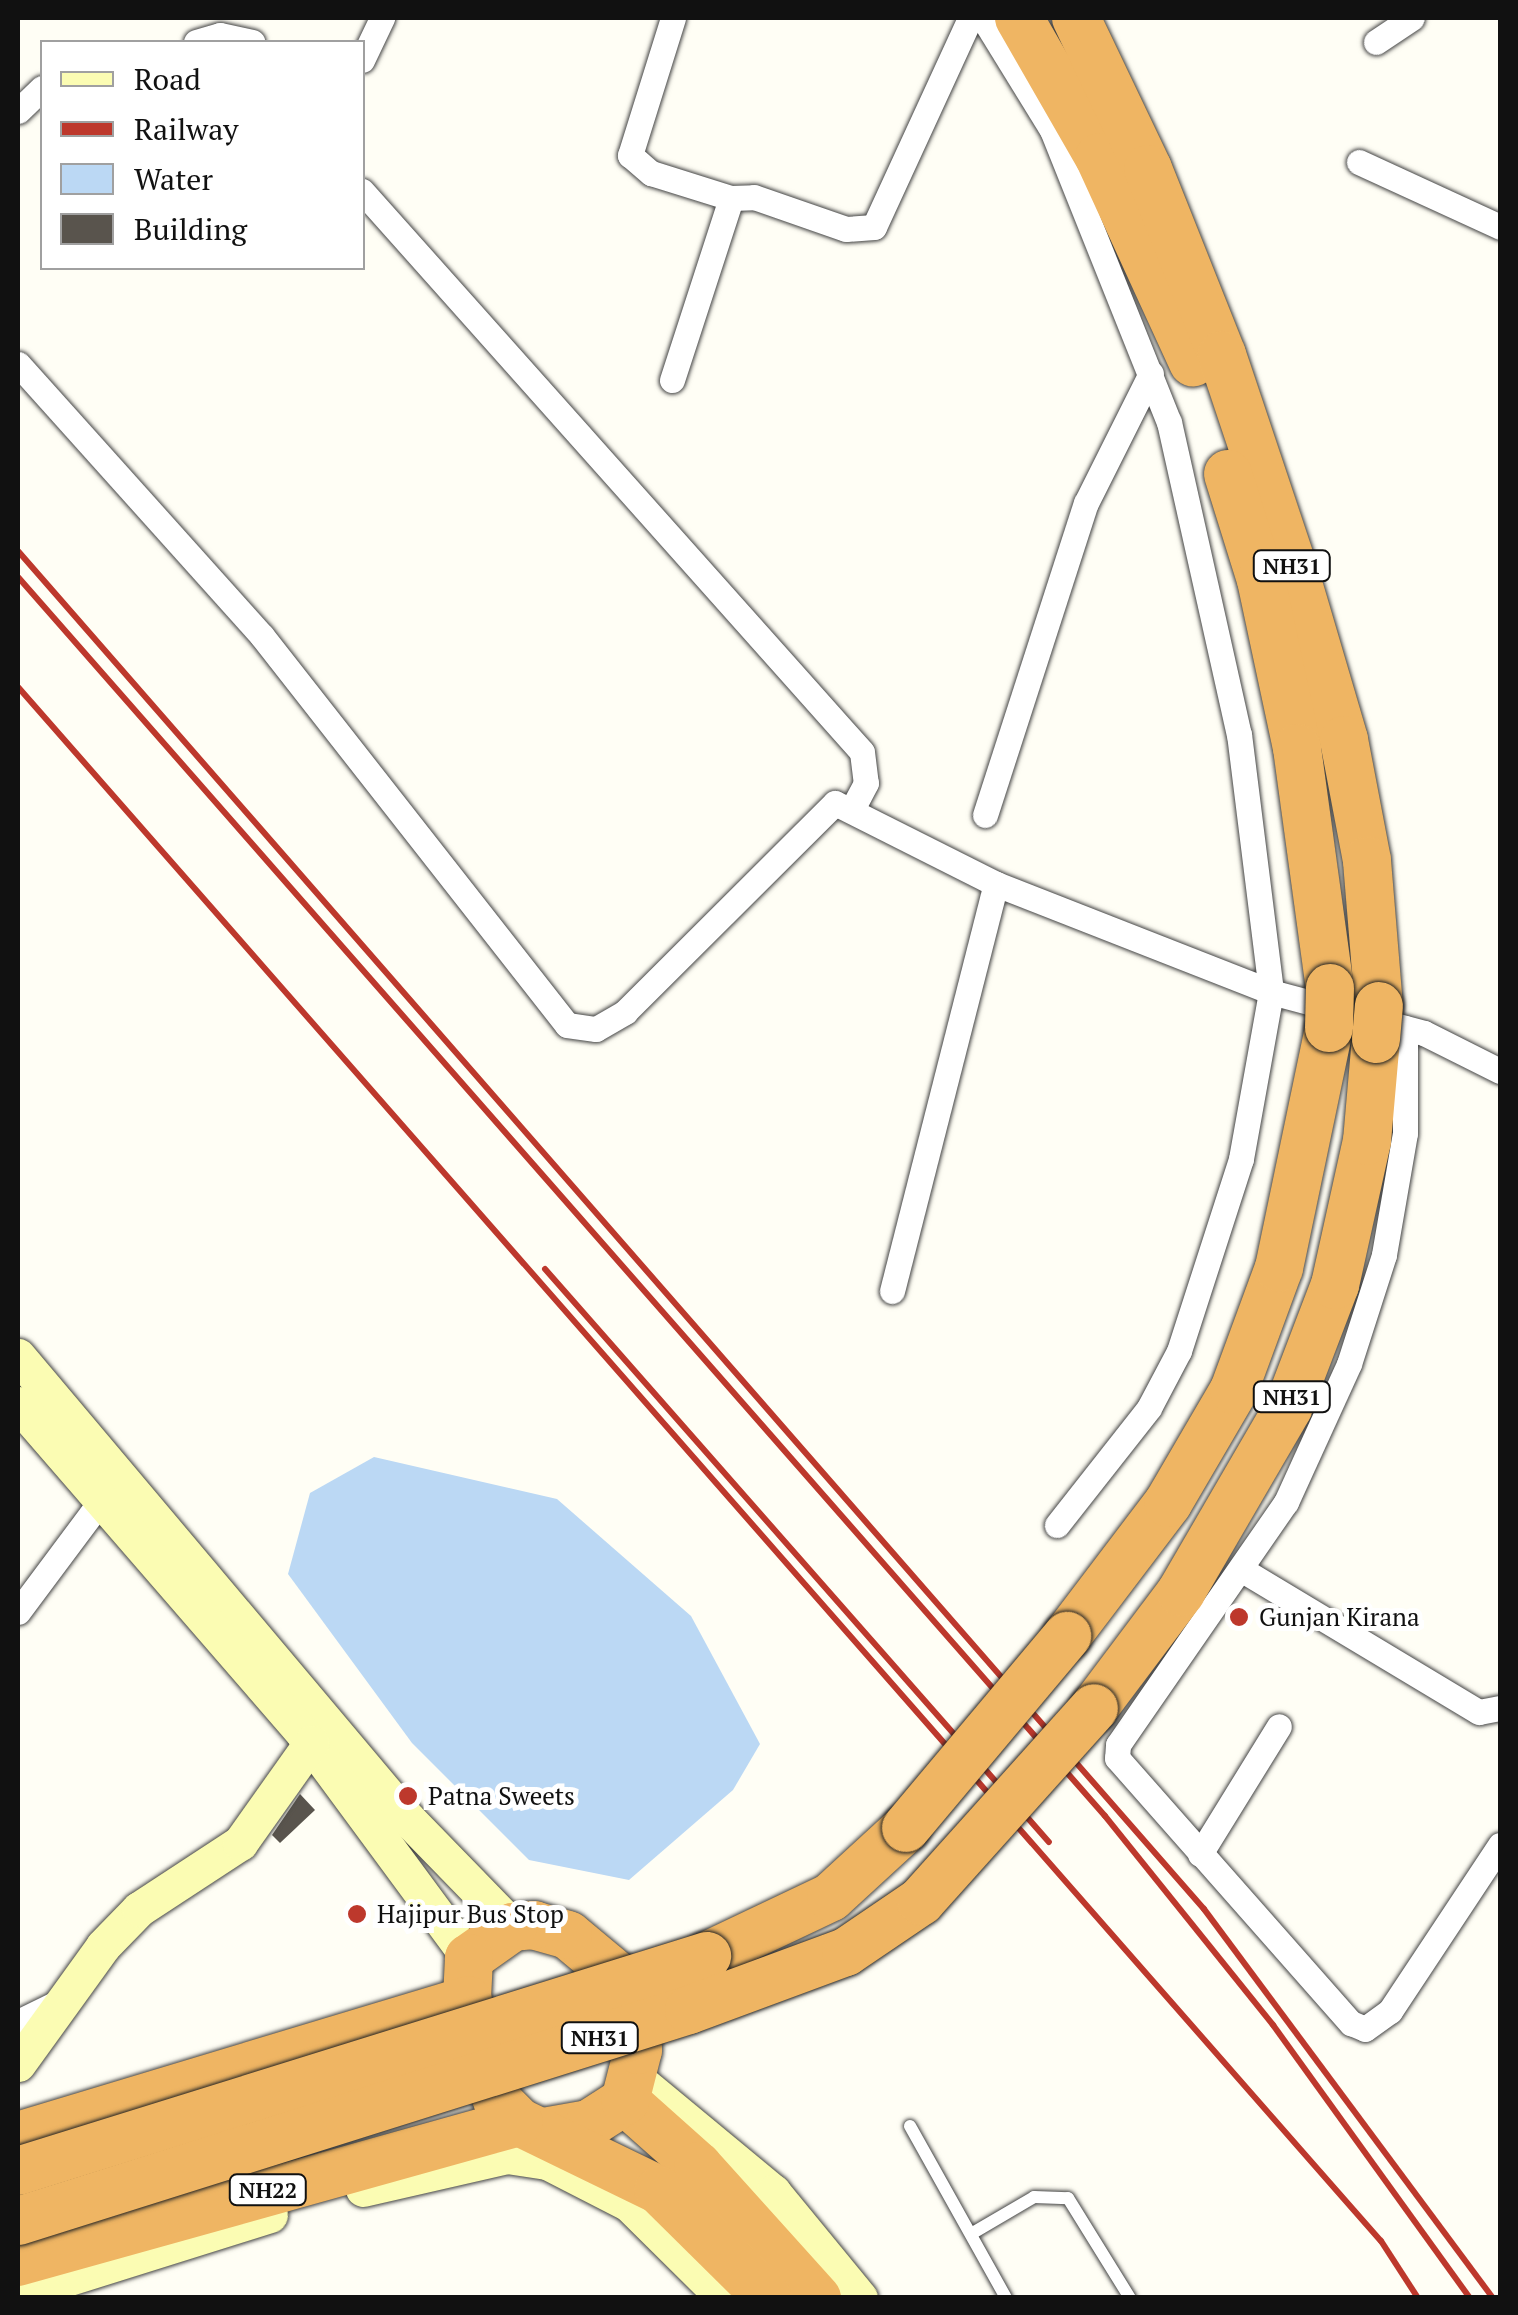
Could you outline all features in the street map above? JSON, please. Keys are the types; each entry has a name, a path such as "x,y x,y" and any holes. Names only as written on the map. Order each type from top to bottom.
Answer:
{"highway":[{"name":"NH31","path":"18,2220 689,2010 846,1952 921,1901 1094,1708 1181,1592 1288,1408 1335,1284 1367,1141 1387,1025 1367,860 1344,740 1222,356 1117,150 1019,18"},
{"name":"NH31","path":"18,2171 708,1956 831,1897 906,1828 1067,1636 1157,1520 1234,1390 1279,1268 1329,1008 1318,864 1261,580 1193,363 1117,150 1076,18"},
{"path":"18,2136 469,1979 513,1927 568,1935 616,1976 631,2002 629,2088 817,2298"},
{"path":"469,1979 466,2020 497,2100 532,2127 644,2197 768,2298"},
{"name":"NH22","path":"18,2262 532,2127 575,2129 629,2088"}],"street":[{"path":"365,54 382,18"},
{"path":"673,18 630,155 652,173 731,198 754,197 846,229 874,227 970,18"},
{"path":"982,18 1052,130 1170,422 1239,734 1271,992 1241,1159 1179,1351 1149,1408 1057,1525"},
{"path":"1376,42 1412,18"},
{"path":"212,34 242,40"},
{"path":"18,111 40,90"},
{"path":"1359,162 1500,227"},
{"path":"365,193 862,752 866,783 853,807"},
{"path":"672,380 731,198"},
{"path":"18,364 262,636 536,996 567,1025 612,1023 824,807 853,807 996,884 1271,992 1387,1025 1500,1071"},
{"path":"986,816 1086,503 1151,373"},
{"path":"892,1291 996,884"},
{"path":"1387,1025 1405,1133 1384,1254 1314,1448 1244,1572 1118,1745 1127,1772 1351,2022 1365,2029 1390,2012 1500,1845"},
{"path":"18,1356 408,1819 513,1927"},
{"path":"18,1404 311,1743 469,1979"},
{"path":"18,1612 100,1502"},
{"path":"1244,1572 1478,1712 1500,1708"},
{"path":"1200,1854 1279,1726"},
{"path":"18,2064 63,2000 139,1909 240,1843 311,1743"},
{"path":"18,2022 63,2000"},
{"path":"629,2088 774,2192 860,2298"},
{"path":"18,2294 286,2210 507,2156 547,2162 644,2197 724,2298"}],"lane":[{"path":"910,2126 1006,2298"},
{"path":"971,2234 1034,2197 1068,2198 1130,2298"}],"water":[{"path":"374,1457 557,1499 691,1616 760,1744 733,1790 629,1880 529,1860 412,1743 288,1574 310,1493"}],"building":[{"path":"300,1794 315,1810 280,1843 272,1835"}],"railway":[{"path":"18,551 1204,1909 1493,2298"},
{"path":"18,577 1105,1816 1273,2025 1470,2298"},
{"path":"18,687 1381,2241 1418,2298"},
{"path":"545,1269 1049,1842"}],"place":[{"name":"Gunjan Kirana","path":"1239,1617"},
{"name":"Patna Sweets","path":"408,1796"},
{"name":"Hajipur Bus Stop","path":"357,1914"}]}
